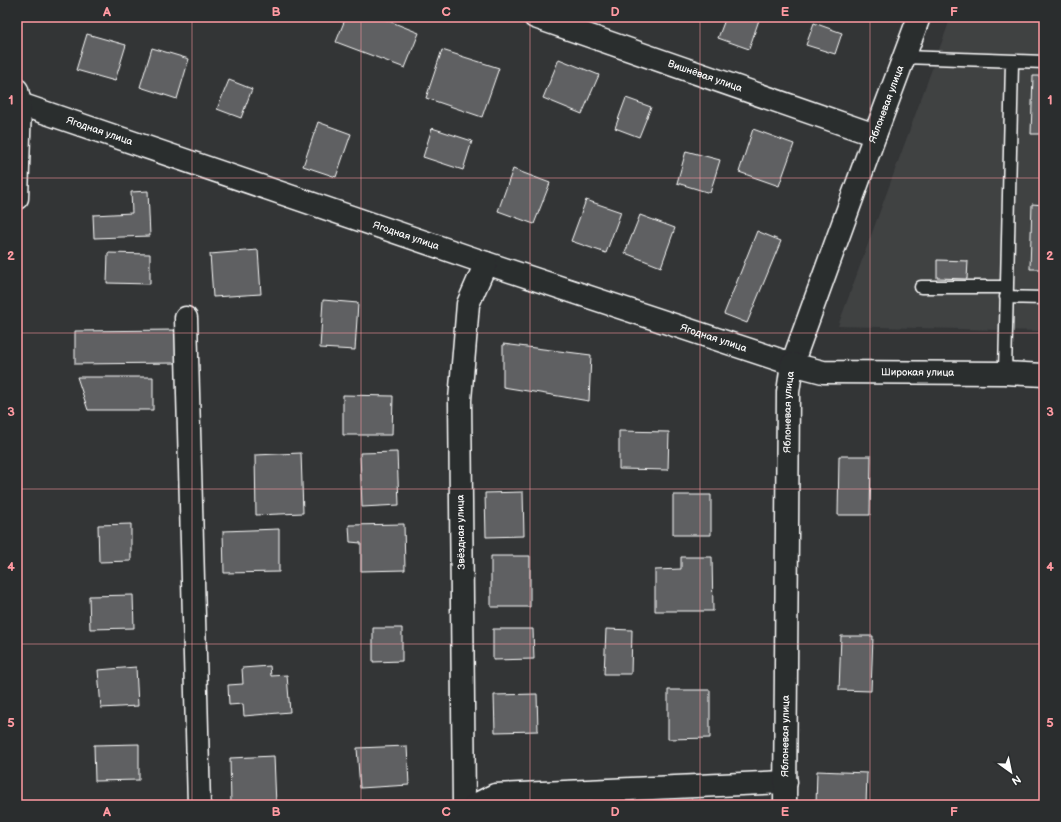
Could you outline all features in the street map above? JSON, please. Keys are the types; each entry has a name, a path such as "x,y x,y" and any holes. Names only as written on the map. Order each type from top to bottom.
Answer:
{"street":[{"name":"Вишнёвая улица","path":"535,17 875,135"},
{"name":"Яблоневая улица","path":"785,805 788,392 792,364 919,17"},
{"path":"17,198 19,97"},
{"name":"Ягодная улица","path":"19,97 486,263 792,364"},
{"name":"Звёздная улица","path":"464,805 460,400 468,304 486,263"},
{"path":"186,318 199,805"},
{"name":"Широкая улица","path":"792,364 823,372 1005,373 1044,375"},
{"path":"475,805 495,795 786,782"}],"lane":[{"path":"904,57 1044,62"},
{"path":"1005,373 1012,62"},
{"path":"921,287 1006,292 1044,298"}],"shaded area":[{"path":"951,17 1044,17 1044,331 838,326"}],"building":[{"path":"346,17 379,17 419,33 405,68 336,42"},
{"path":"726,17 760,17 749,49 718,38"},
{"path":"814,23 842,33 835,54 806,45"},
{"path":"87,34 126,45 115,81 76,70"},
{"path":"152,48 189,59 177,99 140,87"},
{"path":"442,50 499,68 482,117 426,98"},
{"path":"559,59 599,75 582,114 543,98"},
{"path":"1033,76 1044,76 1044,134 1031,134"},
{"path":"229,80 252,89 241,118 217,109"},
{"path":"626,98 651,107 639,137 615,128"},
{"path":"318,122 351,134 336,177 303,166"},
{"path":"432,128 472,141 463,170 423,157"},
{"path":"753,129 794,144 779,186 739,172"},
{"path":"686,151 720,160 710,193 677,183"},
{"path":"513,169 550,183 534,224 498,211"},
{"path":"148,191 150,236 94,238 93,215 132,213 131,192"},
{"path":"586,200 621,212 606,253 571,241"},
{"path":"1032,204 1044,205 1044,269 1030,269"},
{"path":"640,215 675,228 661,267 625,253"},
{"path":"757,231 781,241 747,323 724,314"},
{"path":"258,250 261,294 213,297 210,254"},
{"path":"108,253 150,254 150,284 107,283"},
{"path":"937,260 968,261 967,279 937,278"},
{"path":"323,300 358,303 355,350 320,348"},
{"path":"176,330 176,363 75,364 75,331"},
{"path":"503,344 591,355 589,401 503,387"},
{"path":"77,377 153,377 153,410 88,410"},
{"path":"343,395 393,396 392,435 343,435"},
{"path":"619,431 669,432 668,470 619,469"},
{"path":"397,452 399,505 362,507 360,453"},
{"path":"301,453 303,513 256,515 255,455"},
{"path":"839,456 871,456 870,515 838,515"},
{"path":"523,492 524,536 486,537 485,493"},
{"path":"673,495 711,495 711,535 673,535"},
{"path":"131,524 131,561 99,562 98,525"},
{"path":"404,524 405,570 361,571 361,543 350,542 349,525"},
{"path":"279,529 279,572 224,573 223,531"},
{"path":"491,556 530,556 530,607 491,607"},
{"path":"681,557 712,557 713,611 655,611 655,570 681,569"},
{"path":"133,595 134,628 90,629 89,596"},
{"path":"373,628 402,628 402,661 373,662"},
{"path":"493,629 533,629 534,659 493,660"},
{"path":"606,629 632,630 631,674 604,674"},
{"path":"841,636 873,636 871,691 839,690"},
{"path":"270,666 271,676 287,675 290,712 244,716 243,704 229,705 228,685 243,684 242,668"},
{"path":"136,667 138,706 101,708 98,670"},
{"path":"668,690 710,690 710,738 668,739"},
{"path":"537,694 538,731 495,732 494,695"},
{"path":"139,744 139,780 95,781 94,745"},
{"path":"407,746 409,785 360,788 357,748"},
{"path":"274,756 276,805 231,805 230,758"},
{"path":"817,771 867,773 866,805 816,805"}]}
